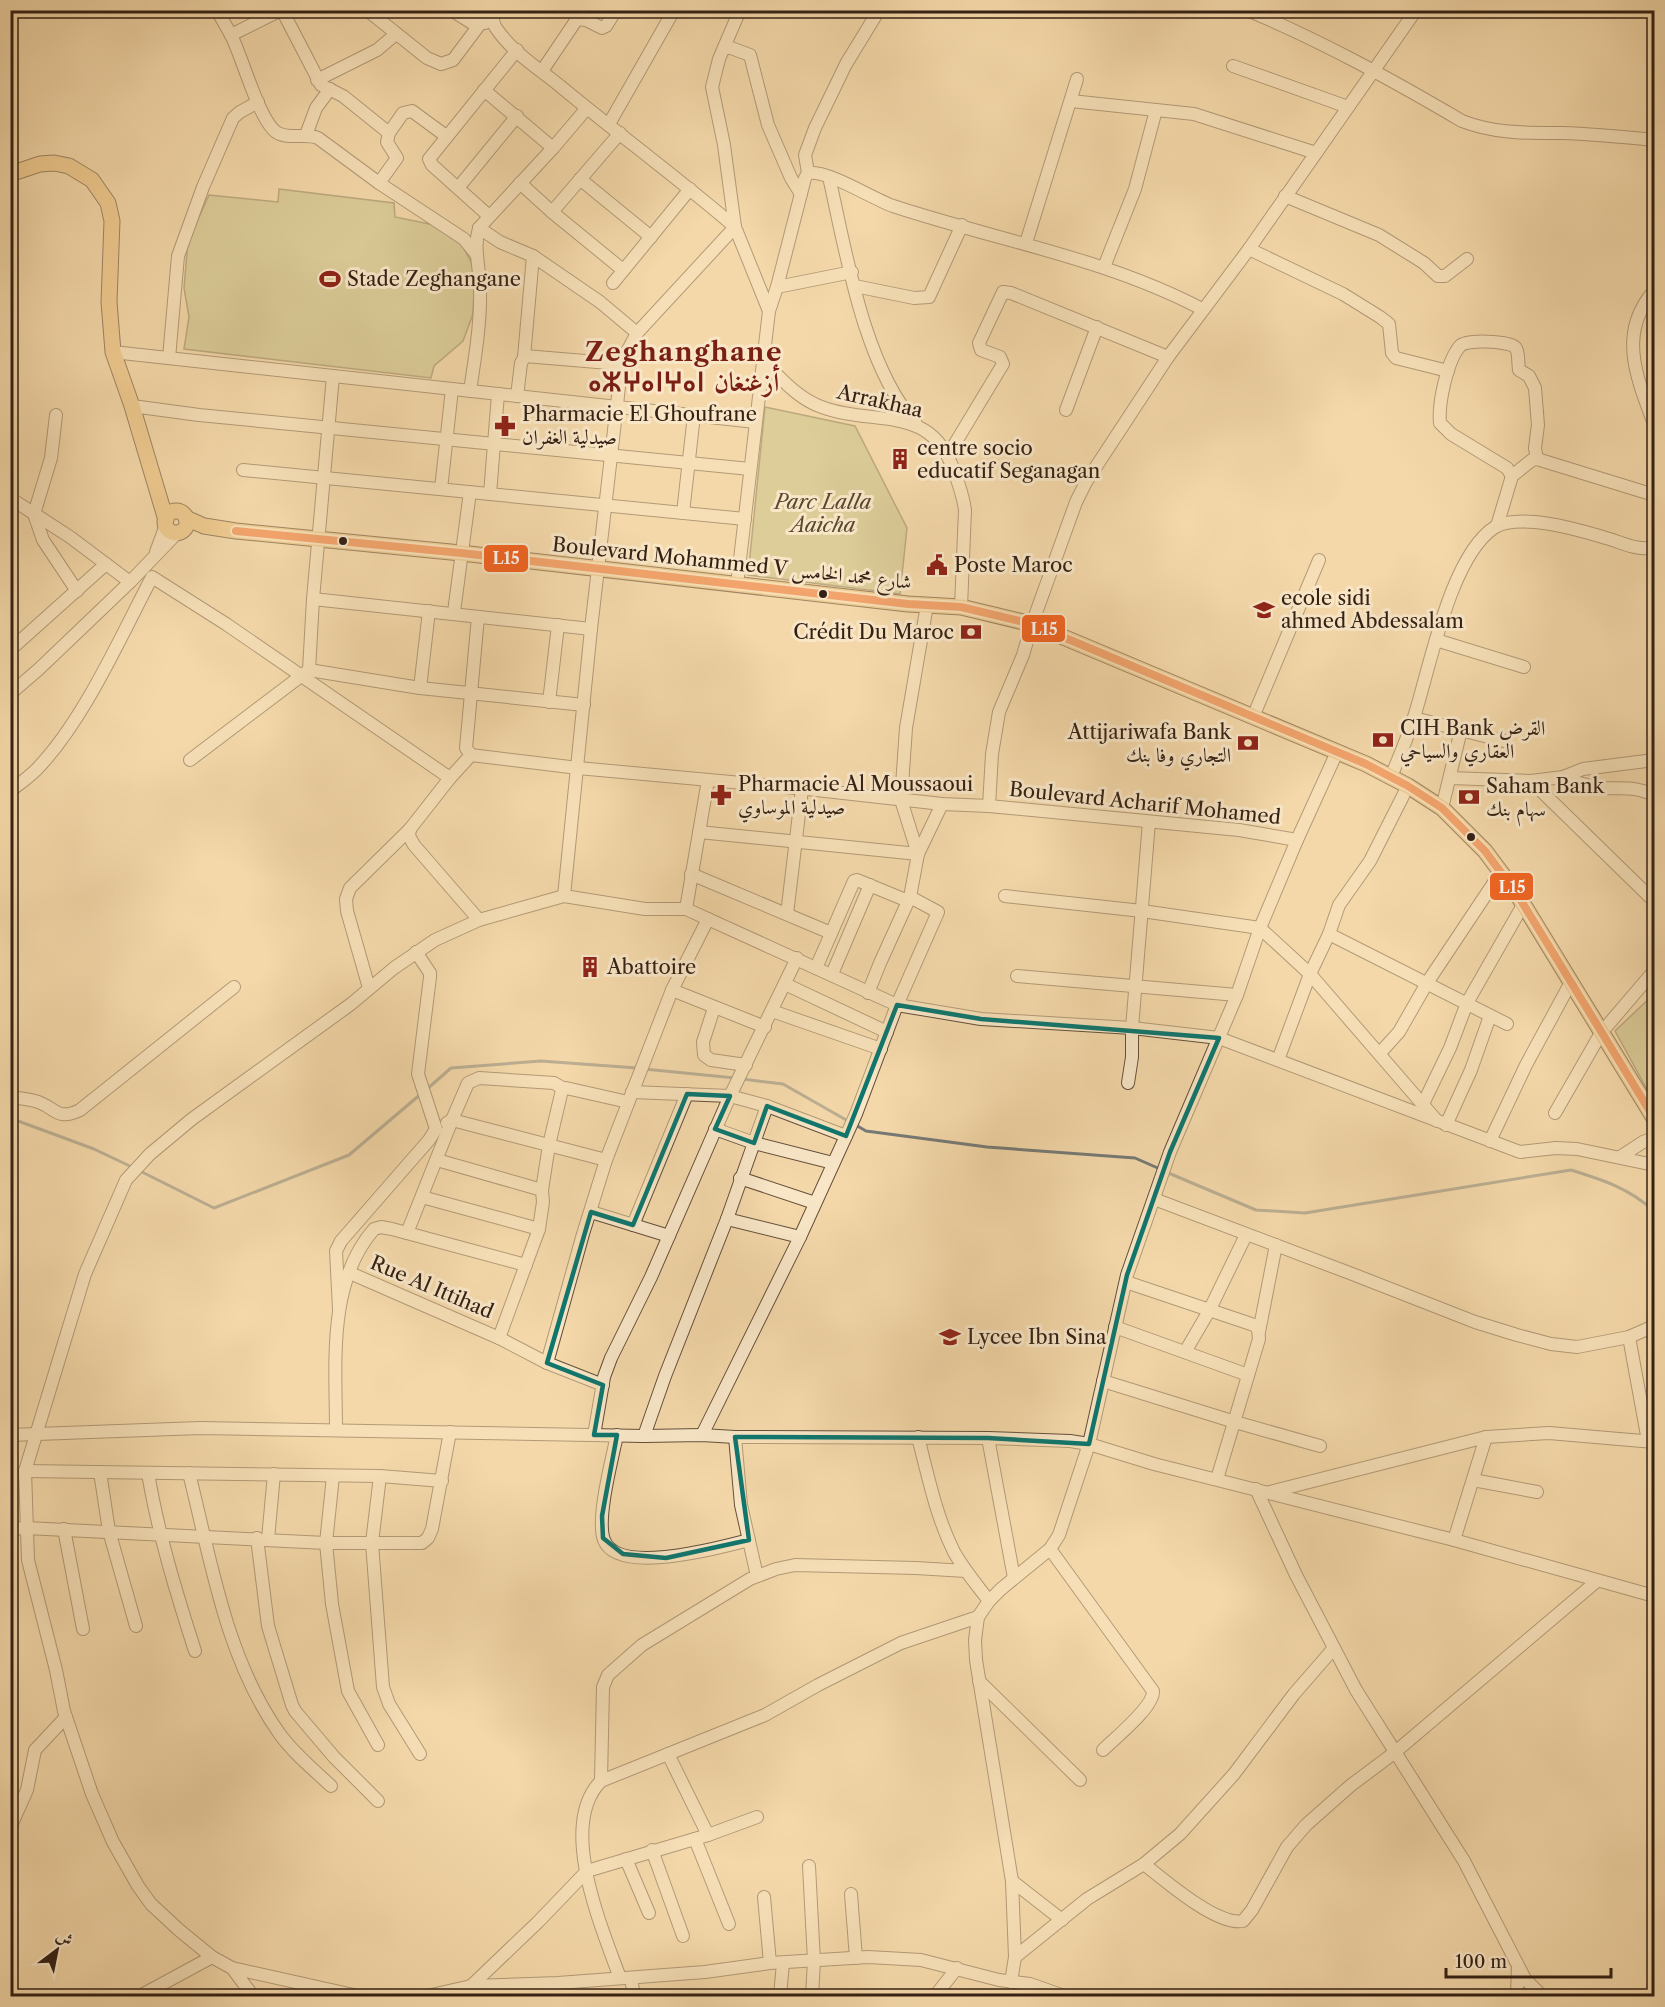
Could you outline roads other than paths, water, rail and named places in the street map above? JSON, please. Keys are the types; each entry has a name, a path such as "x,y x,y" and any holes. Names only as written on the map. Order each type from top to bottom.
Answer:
{"main road":[{"path":"10,174 54,163 69,166 92,180 104,194 111,214 109,302 113,352 154,477 177,523"},
{"name":"Boulevard Mohammed V شارع محمد الخامس","path":"177,523 198,530 212,528 461,553 737,585 962,607 1032,624 1337,752 1408,786 1442,808 1481,846 1501,872 1654,1118"}],"street":[{"path":"217,10 231,35 258,102 276,132 287,136 306,135 318,138 379,183 464,239 477,255"},
{"path":"231,35 281,10 321,85 343,96 389,133"},
{"path":"367,10 427,58 441,64 453,60 489,19"},
{"path":"451,10 467,21 489,19"},
{"path":"542,71 577,19 604,27 616,10"},
{"path":"609,124 674,10"},
{"path":"737,585 769,311 808,173 805,155 814,128 846,64 879,10"},
{"path":"1247,10 1293,29 1374,70 1462,121 1475,126 1511,132 1601,135 1654,140"},
{"path":"989,806 992,754 999,712 1023,655 1076,502 1086,482 1168,357 1249,249 1416,10"},
{"path":"738,11 719,59 712,87 724,145 735,227 769,311"},
{"path":"489,19 501,35 517,50 735,227"},
{"path":"317,80 377,50 396,34"},
{"path":"724,48 731,48 750,55 768,125 791,178 801,194"},
{"path":"489,216 428,161 517,50"},
{"path":"1233,66 1348,107"},
{"path":"1026,243 1077,79"},
{"path":"306,135 316,108 330,89"},
{"path":"484,90 554,148"},
{"path":"1071,101 1194,114 1316,153"},
{"path":"169,358 177,269 182,244 203,186 233,118 258,102"},
{"path":"470,391 480,297 477,255 479,228 554,148 587,108"},
{"path":"1104,267 1135,189 1156,110"},
{"path":"379,183 397,158 388,145 389,133 403,113 409,111 417,114 446,136"},
{"path":"458,188 517,116"},
{"path":"552,212 620,133"},
{"path":"808,173 813,172 829,177 891,205 1104,267 1149,283 1203,309"},
{"path":"829,177 858,304 896,396 916,424"},
{"path":"580,178 651,237"},
{"path":"520,183 623,270"},
{"path":"613,283 690,189"},
{"path":"1285,196 1378,235 1424,263 1438,276 1445,276 1467,259"},
{"path":"855,286 914,297 929,297 962,225"},
{"path":"564,896 621,364 637,333 735,227"},
{"path":"479,228 500,242 533,256 600,302 637,333"},
{"path":"1249,249 1343,294 1387,321 1392,353 1396,358 1448,371"},
{"path":"517,396 521,363 524,357 533,256"},
{"path":"777,287 852,272"},
{"path":"1654,291 1638,315 1632,343 1636,372 1654,424"},
{"path":"948,455 1004,364 1002,358 981,350 979,343 1003,292 1011,293 1168,357"},
{"path":"1066,410 1097,327"},
{"path":"1512,476 1507,468 1451,434 1441,425 1440,414 1448,371 1460,346 1466,342 1505,344 1515,348 1520,370 1529,376 1534,388 1538,425 1535,448 1537,459"},
{"path":"113,352 755,422"},
{"path":"524,357 528,355 621,364"},
{"name":"Arrakhaa","path":"762,360 802,398 822,407 859,416 916,424 941,443 960,485 965,510 962,607"},
{"path":"305,673 333,376"},
{"path":"441,489 452,389"},
{"path":"490,494 498,394"},
{"path":"132,406 328,428 750,469"},
{"path":"56,415 51,458 34,514 43,540 77,591"},
{"path":"682,513 694,415"},
{"path":"1497,526 1512,476 1532,460 1537,459 1654,495"},
{"path":"243,470 745,519"},
{"path":"454,612 470,492"},
{"path":"10,498 70,537 130,582"},
{"path":"1391,777 1414,718 1450,597 1477,544 1497,526 1515,522 1536,522 1593,534 1642,548 1654,547"},
{"path":"10,791 34,772 68,729 106,665 153,558 177,523"},
{"path":"1253,717 1319,560"},
{"path":"13,643 77,591 106,564"},
{"path":"10,694 130,582 147,574"},
{"path":"147,574 305,673 450,778"},
{"path":"313,599 454,612 591,629"},
{"path":"918,854 901,800 906,728 927,605"},
{"path":"420,688 429,611"},
{"path":"478,616 466,748 471,755 578,768"},
{"path":"549,702 558,625"},
{"path":"1436,640 1524,667"},
{"path":"190,759 305,673 471,694 584,705"},
{"path":"1414,718 1504,741"},
{"path":"1442,808 1461,730"},
{"path":"1025,1996 1016,1982 1012,1881 979,1681 975,1640 978,1617 989,1601 1050,1549 1059,1535 1089,1444 1126,1282 1154,1199 1196,1088 1237,994 1260,928 1337,752"},
{"path":"369,988 347,911 346,899 350,888 410,829 471,755"},
{"path":"1450,778 1531,781 1563,777 1582,769 1654,760"},
{"name":"Boulevard Acharif Mohamed","path":"578,768 942,804 989,806 1239,830 1297,840"},
{"path":"1563,777 1584,785 1605,788 1635,787 1654,795"},
{"path":"686,909 708,780"},
{"path":"1531,781 1654,901"},
{"path":"1278,1060 1339,905 1370,861 1408,786"},
{"path":"787,914 802,789"},
{"path":"868,993 909,899 918,854 942,804"},
{"path":"1128,1083 1132,1057 1132,1028 1149,822"},
{"path":"410,829 409,836 414,845 480,920"},
{"path":"699,832 918,854"},
{"path":"1380,1053 1399,1032 1427,983 1501,872"},
{"path":"691,874 831,933"},
{"path":"702,1434 800,1237 856,1114 897,1005 938,912 909,899 857,880 854,881 816,968"},
{"path":"832,974 870,885"},
{"path":"358,1996 232,1968 212,1957 179,1930 151,1904 138,1886 113,1842 92,1794 66,1717 50,1641 28,1560 25,1471 34,1435 85,1274 126,1179 150,1154 192,1119 351,1004 416,952 435,940 480,920 564,896 645,909 686,909 897,1005 981,1019 1132,1028 1219,1038 1520,1152 1567,1149 1654,1165"},
{"path":"1005,896 1142,911 1260,928 1310,974 1422,1104 1442,1124"},
{"path":"1422,1104 1450,1048 1467,1003 1523,905"},
{"path":"547,1363 606,1160 672,990 708,919"},
{"path":"1329,934 1507,1024"},
{"path":"416,952 430,973 418,1074 436,1129"},
{"path":"594,1434 603,1385 611,1358 629,1325 731,1095 796,958"},
{"path":"1555,1113 1601,1033 1654,971"},
{"path":"1017,976 1237,994"},
{"path":"1490,1141 1526,1065 1571,982"},
{"path":"785,984 887,1032"},
{"path":"10,1097 35,1101 69,1116 80,1110 234,987"},
{"path":"672,990 765,1027"},
{"path":"714,1008 703,1042 704,1054 711,1060 744,1069"},
{"path":"772,1011 881,1049"},
{"path":"1442,1124 1471,1070 1490,1016"},
{"path":"407,1233 468,1083 478,1078 554,1083 564,1089 630,1097 731,1095 846,1135"},
{"path":"499,1338 539,1229 549,1145 561,1092 564,1089"},
{"path":"633,1225 687,1095"},
{"path":"644,1436 665,1376 727,1220 767,1106"},
{"path":"336,1430 336,1347 339,1309 336,1251 341,1241 436,1129 452,1120 606,1160"},
{"path":"716,1129 754,1143 833,1163"},
{"path":"1620,1157 1654,1137"},
{"path":"437,1160 542,1190"},
{"path":"740,1178 815,1203"},
{"path":"422,1197 539,1229"},
{"path":"1154,1199 1475,1322 1551,1344 1577,1347 1629,1337 1654,1326"},
{"path":"591,1212 669,1236"},
{"path":"727,1220 800,1237"},
{"path":"339,1309 350,1273 362,1245 374,1229 381,1227 526,1265"},
{"path":"1185,1352 1209,1311 1246,1235"},
{"path":"1217,1479 1259,1339 1276,1245"},
{"name":"Rue Al Ittihad","path":"350,1273 499,1338 547,1363 603,1385"},
{"path":"1126,1282 1254,1324 1259,1332"},
{"path":"1115,1328 1248,1375"},
{"path":"1269,1493 1486,1437 1549,1433 1651,1441 1629,1337"},
{"path":"1103,1382 1320,1446"},
{"path":"10,1436 200,1428 1070,1441 1089,1444 1154,1464 1360,1518 1454,1540 1654,1596"},
{"path":"10,1529 161,1533 326,1543 415,1544 427,1540 432,1529 450,1432"},
{"path":"617,1435 602,1516 603,1538 607,1545 623,1554 666,1558 749,1540"},
{"path":"735,1437 741,1505 757,1576"},
{"path":"918,1437 936,1508 952,1546 966,1571 989,1601"},
{"path":"1454,1540 1486,1437"},
{"path":"988,1438 1014,1578"},
{"path":"25,1471 380,1476 442,1481"},
{"path":"100,1472 109,1532 136,1626"},
{"path":"148,1473 161,1533 195,1651"},
{"path":"189,1473 223,1606 248,1678 279,1733 298,1755 331,1786"},
{"path":"274,1474 263,1538 268,1626 292,1705 295,1712 334,1757 378,1801"},
{"path":"333,1476 326,1543 332,1604 348,1691 378,1745"},
{"path":"380,1476 372,1543 383,1687 398,1722 420,1754"},
{"path":"1473,1480 1537,1492"},
{"path":"1256,1490 1296,1575 1356,1690 1464,1862 1525,1979 1542,1996"},
{"path":"64,1529 83,1629"},
{"path":"1050,1549 1153,1691 1153,1698 1145,1708 1103,1750"},
{"path":"601,1781 603,1687 608,1675 642,1646 757,1576 795,1565 966,1571"},
{"path":"1144,1864 1198,1905 1236,1922 1243,1921 1252,1910 1287,1846 1300,1831 1350,1786 1394,1753 1597,1581"},
{"path":"634,1996 600,1923 581,1843 583,1819 591,1792 601,1781 765,1716 893,1646 946,1626 978,1617"},
{"path":"1015,1957 1087,1899 1144,1864 1169,1845 1234,1774 1294,1694 1334,1648"},
{"path":"979,1681 1080,1780"},
{"path":"10,1828 27,1790 35,1750 66,1717"},
{"path":"668,1754 708,1835"},
{"path":"471,1986 587,1871 652,1850 696,1839 757,1817"},
{"path":"696,1839 729,1924"},
{"path":"652,1850 683,1936"},
{"path":"626,1858 649,1913"},
{"path":"809,1866 814,1961 812,1996"},
{"path":"1012,1881 1062,1920"},
{"path":"850,1894 856,1958"},
{"path":"764,1897 770,1964"},
{"path":"140,1996 212,1957"},
{"path":"427,1996 471,1986 558,1983 856,1958 909,1958 1016,1982 1064,1996"},
{"path":"780,1996 783,1963"},
{"path":"1517,1996 1518,1964"},
{"path":"232,1968 253,1996"},
{"path":"935,1996 957,1968"}],"waterway":[{"path":"427,1089 451,1068 541,1061 637,1068"},
{"path":"644,1069 735,1078"},
{"path":"742,1079 783,1084 848,1121"},
{"path":"140,1171 214,1208 349,1155 422,1093"},
{"path":"10,1118 94,1149 134,1168"},
{"path":"854,1124 866,1131 987,1147 1135,1158 1160,1169"},
{"path":"1166,1172 1256,1210 1305,1213 1571,1170 1605,1181 1635,1196 1654,1211"}],"place":[{"name":"Stade Zeghangane","path":"330,279"},
{"name":"Pharmacie El Ghoufrane صيدلية الغفران","path":"505,426"},
{"name":"centre socio educatif Seganagan","path":"900,459"},
{"name":"Poste Maroc","path":"937,565"},
{"name":"ecole sidi ahmed Abdessalam","path":"1264,610"},
{"name":"Crédit Du Maroc","path":"971,632"},
{"name":"CIH Bank القرض العقاري والسياحي","path":"1383,740"},
{"name":"Attijariwafa Bank التجاري وفا بنك","path":"1248,743"},
{"name":"Pharmacie Al Moussaoui صيدلية الموساوي","path":"721,795"},
{"name":"Saham Bank سهام بنك","path":"1469,797"},
{"name":"Abattoire","path":"590,967"},
{"name":"Lycee Ibn Sina","path":"950,1337"}],"district":[{"name":"Zeghanghane ⴰⵣⵖⴰⵏⵖⴰⵏ أزغنغان","path":"684,367"}],"park label":[{"name":"Parc Lalla Aaicha","path":"823,514"}]}
